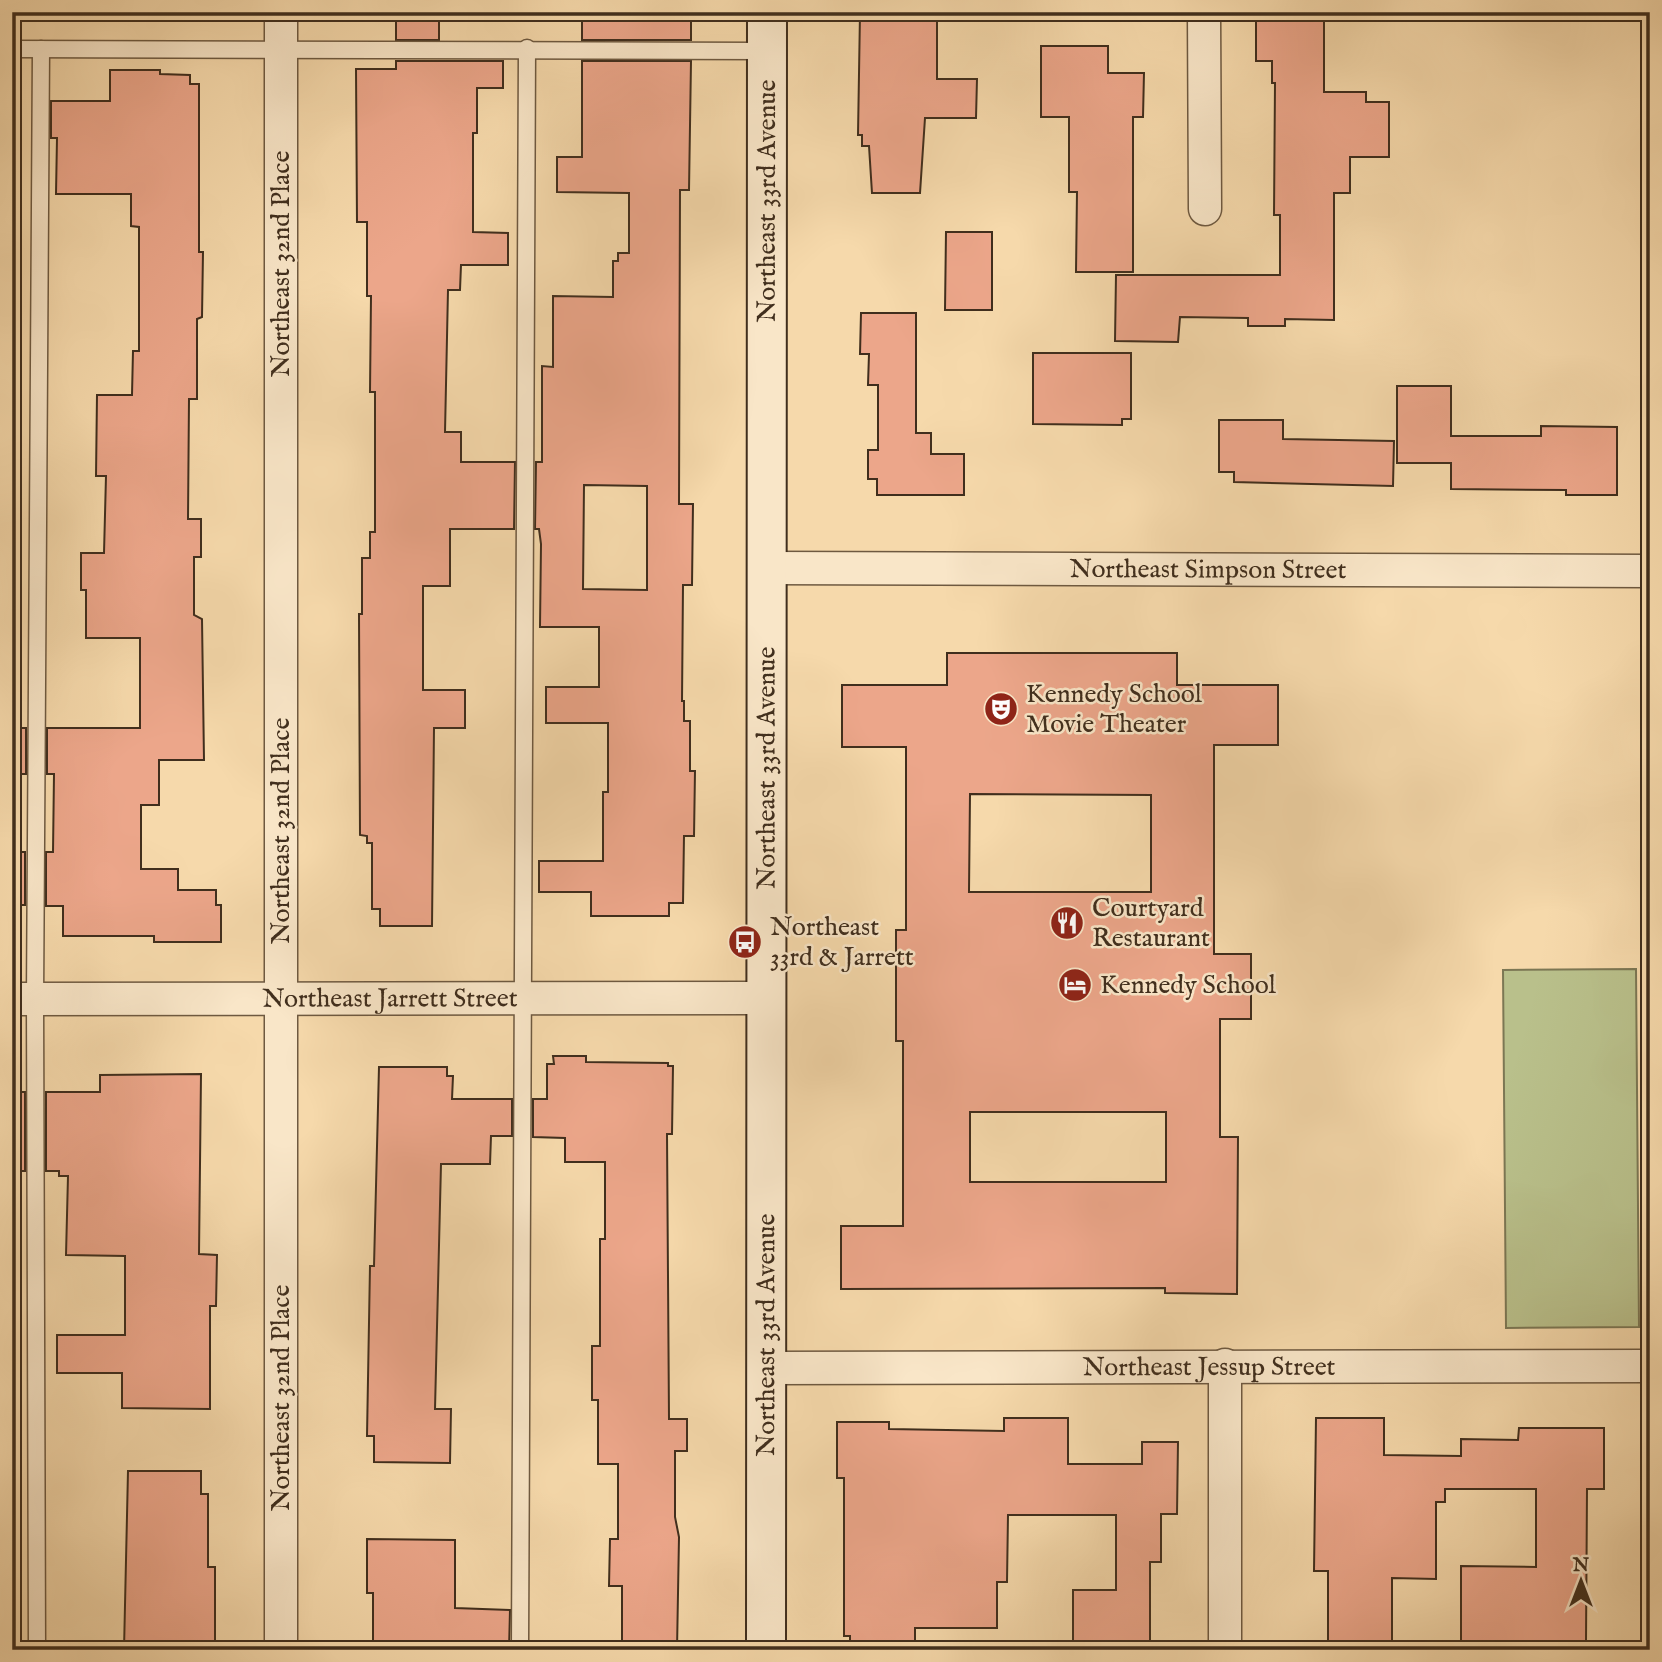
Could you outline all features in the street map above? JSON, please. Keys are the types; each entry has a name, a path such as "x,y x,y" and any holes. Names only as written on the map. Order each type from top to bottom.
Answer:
{"main road":[{"name":"Northeast 33rd Avenue","path":"766,1650 767,12"}],"street":[{"name":"Northeast 32nd Place","path":"281,12 281,1650"},
{"path":"1204,12 1205,209"},
{"name":"Northeast Simpson Street","path":"767,568 1650,571"},
{"name":"Northeast Jarrett Street","path":"24,999 766,998"},
{"path":"1224,1650 1225,1365"},
{"name":"Northeast Jessup Street","path":"766,1367 1650,1366"}],"lane":[{"path":"520,1650 527,48"},
{"path":"12,49 527,48 767,51"},
{"path":"37,1650 24,999 41,49"}],"green space":[{"path":"1636,969 1639,1327 1506,1328 1503,970"}],"building":[{"path":"396,12 439,12 439,40 396,40"},
{"path":"582,12 691,12 691,40 582,40"},
{"path":"937,12 937,79 977,79 976,118 925,118 920,193 872,193 869,146 862,146 862,135 858,135 860,13"},
{"path":"1256,12 1324,12 1324,92 1366,92 1366,102 1389,102 1389,157 1350,157 1350,193 1334,193 1334,320 1285,319 1285,326 1248,326 1248,318 1180,317 1178,342 1115,341 1116,275 1280,275 1280,215 1274,215 1275,83 1272,83 1272,61 1256,61"},
{"path":"1041,46 1108,46 1108,73 1144,73 1143,117 1133,117 1133,272 1076,272 1077,192 1069,192 1069,117 1041,117"},
{"path":"396,61 503,61 503,88 477,88 477,133 473,133 473,232 508,233 508,265 461,265 460,290 448,290 445,432 461,432 461,462 515,462 514,529 450,529 450,586 423,586 423,690 465,690 465,728 434,728 432,926 380,926 380,909 372,909 372,843 367,843 367,836 360,835 359,614 362,614 362,558 370,558 370,532 375,532 375,392 370,392 371,296 367,296 367,222 357,222 356,69 396,69"},
{"path":"582,61 691,61 689,190 680,190 679,504 693,504 692,585 683,585 682,701 684,721 690,721 690,771 695,771 694,836 684,836 683,903 669,903 669,916 591,916 591,892 539,892 539,861 603,861 603,792 608,792 608,723 546,723 546,687 599,687 599,627 540,627 541,544 539,529 535,529 536,462 542,462 542,366 553,367 553,296 613,297 613,261 618,261 618,253 629,253 629,193 557,192 557,157 582,157","holes":["584,485 647,486 647,590 583,589"]},
{"path":"110,70 160,70 160,74 190,75 190,84 199,84 199,252 203,252 202,317 197,319 197,399 189,399 188,519 201,519 201,557 194,557 194,615 202,619 204,760 159,760 159,805 141,805 141,869 178,869 178,890 216,890 216,905 221,905 221,942 154,942 154,936 63,936 63,906 46,906 46,852 53,852 54,774 47,774 47,728 140,728 140,638 86,638 86,590 81,590 81,553 104,553 106,476 96,476 97,395 132,395 133,351 139,351 139,227 131,226 131,194 56,194 57,138 51,138 51,101 110,101"},
{"path":"946,232 992,232 992,310 945,310"},
{"path":"861,313 916,313 916,433 931,433 931,454 964,454 964,495 877,495 877,479 868,479 868,450 878,450 878,385 868,385 869,354 860,354"},
{"path":"1033,353 1131,353 1131,419 1122,419 1122,425 1033,424"},
{"path":"1397,386 1451,386 1451,436 1541,436 1541,426 1617,427 1617,495 1566,495 1566,490 1451,489 1451,463 1397,463"},
{"path":"1219,420 1283,420 1283,439 1394,441 1393,486 1234,482 1234,472 1219,472"},
{"name":"Kennedy School","path":"947,653 1177,653 1177,685 1278,685 1278,745 1214,745 1214,954 1251,954 1251,1019 1220,1019 1220,1137 1238,1137 1237,1294 1165,1293 1165,1288 841,1289 841,1226 903,1226 903,1041 896,1041 896,930 906,930 906,747 842,747 842,685 947,685","holes":["970,794 1151,795 1151,892 969,892","970,1112 1166,1112 1166,1182 970,1182"]},
{"path":"12,728 26,728 26,774 12,774"},
{"path":"12,852 25,852 25,905 12,905"},
{"path":"553,1056 586,1056 586,1062 668,1063 668,1066 673,1066 672,1134 667,1134 669,1419 687,1419 687,1451 675,1451 675,1517 679,1537 677,1650 622,1650 622,1586 609,1586 610,1539 618,1539 618,1464 598,1464 598,1400 592,1400 592,1346 600,1346 600,1239 605,1239 605,1162 565,1162 565,1138 533,1137 533,1099 547,1099 547,1064 554,1064"},
{"path":"379,1067 447,1067 447,1076 453,1076 452,1099 512,1099 512,1136 491,1136 490,1164 441,1164 435,1409 451,1409 450,1463 374,1462 374,1436 367,1436 370,1266 374,1266"},
{"path":"201,1074 199,1254 217,1255 216,1306 210,1306 210,1409 122,1408 122,1373 57,1373 57,1335 125,1335 125,1256 66,1255 68,1176 59,1176 59,1171 46,1171 46,1092 100,1092 100,1075"},
{"path":"12,1092 25,1092 25,1171 12,1171"},
{"path":"1004,1418 1068,1418 1068,1464 1142,1464 1142,1442 1178,1442 1177,1514 1161,1514 1161,1562 1150,1562 1150,1650 1073,1650 1073,1590 1116,1590 1116,1515 1008,1515 1007,1582 997,1582 997,1628 915,1628 915,1650 850,1650 850,1636 844,1636 844,1478 837,1478 837,1422 889,1422 889,1429 1004,1431"},
{"path":"1316,1418 1384,1418 1384,1455 1461,1456 1461,1439 1518,1440 1519,1428 1604,1428 1604,1489 1587,1489 1586,1642 1572,1641 1572,1650 1461,1650 1461,1566 1536,1567 1536,1489 1445,1489 1445,1502 1436,1502 1436,1579 1392,1578 1392,1650 1328,1650 1328,1571 1314,1571"},
{"path":"128,1471 201,1471 201,1494 208,1494 208,1567 215,1567 215,1650 124,1650"},
{"path":"367,1539 455,1540 455,1608 510,1610 509,1650 373,1650 373,1593 367,1593"}],"place":[{"name":"Kennedy School Movie Theater","path":"1001,709"},
{"name":"Courtyard Restaurant","path":"1067,923"},
{"name":"Northeast 33rd & Jarrett","path":"745,942"},
{"name":"Kennedy School","path":"1075,985"}]}
